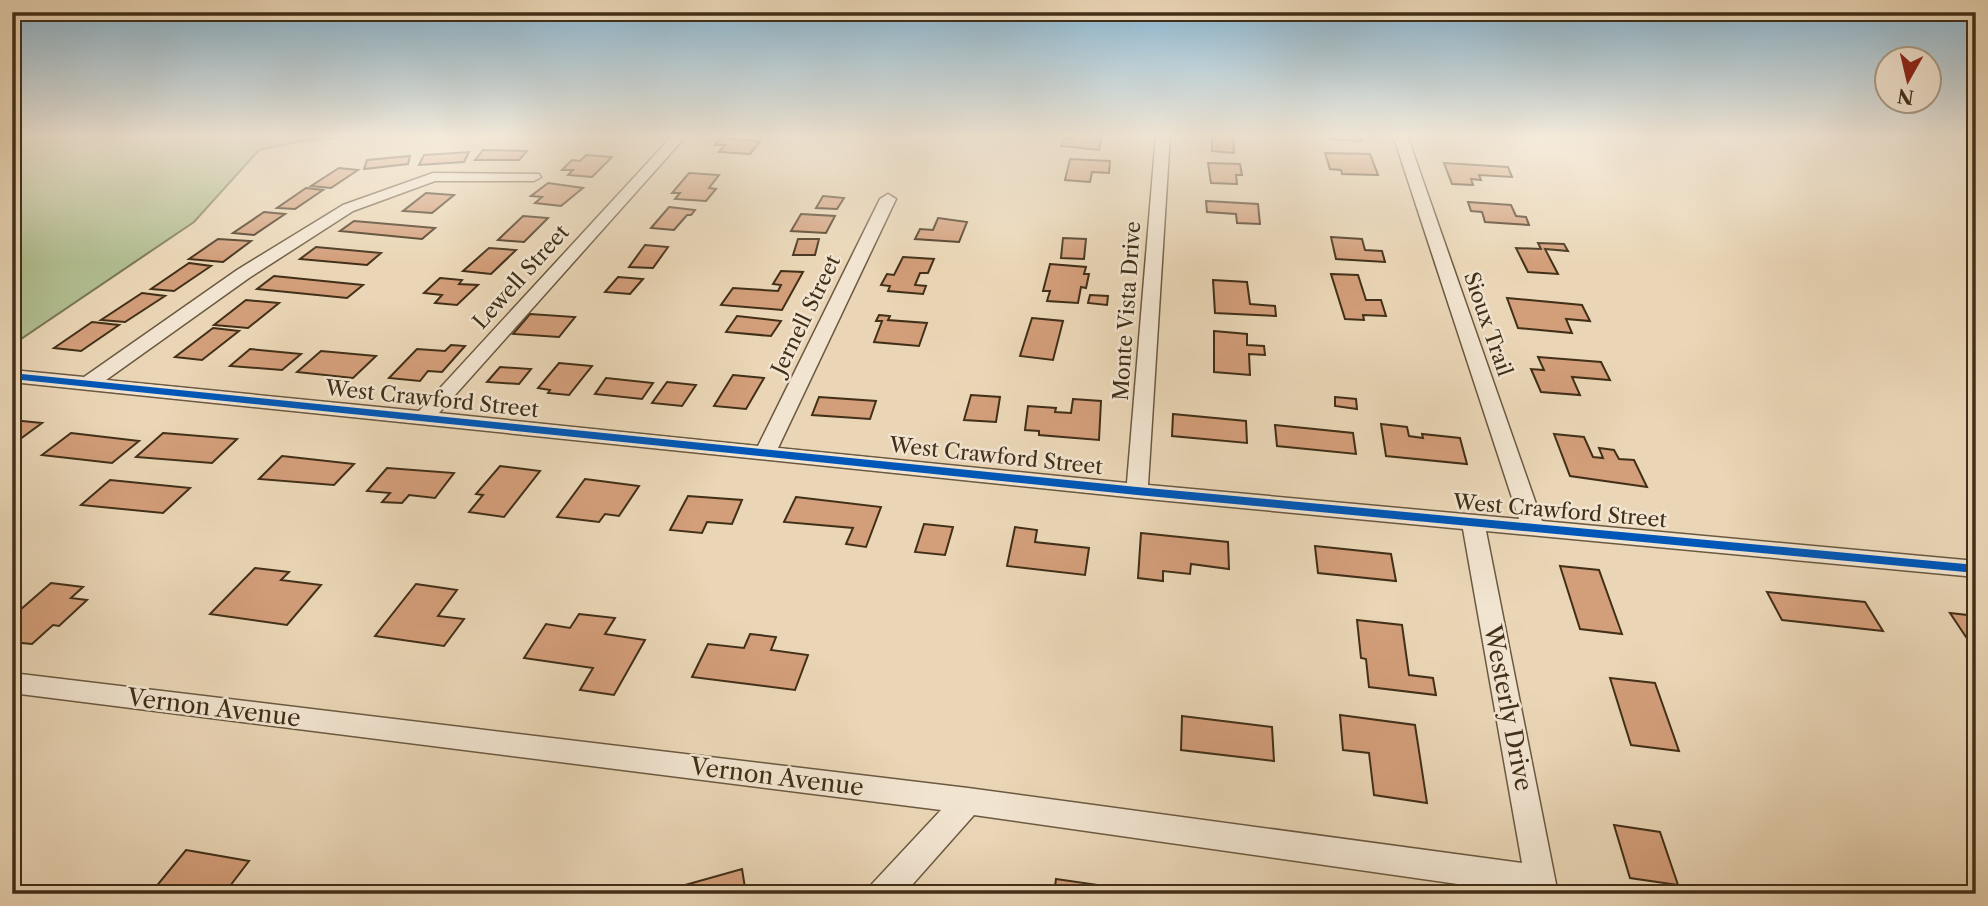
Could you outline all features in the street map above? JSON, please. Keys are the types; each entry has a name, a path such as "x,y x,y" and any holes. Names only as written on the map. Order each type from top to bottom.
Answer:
{"street":[{"path":"87,383 243,274 348,208 432,177"},
{"name":"Lewell Street","path":"424,418 642,177"},
{"name":"Monte Vista Drive","path":"1137,491 1160,177"},
{"name":"Sioux Trail","path":"1414,177 1533,527"},
{"name":"Jernell Street","path":"766,451 888,200"},
{"name":"West Crawford Street","path":"12,376 1137,491 1976,569"},
{"name":"Westerly Drive","path":"1473,523 1541,887"},
{"name":"Vernon Avenue","path":"12,683 968,801 1541,887"},
{"path":"883,894 968,801"}],"green space":[{"path":"12,177 234,177 194,222 12,345"}],"building":[{"path":"325,177 347,177 331,188 311,186"},
{"path":"685,177 717,177 709,188 716,189 706,201 675,199 680,193 672,193"},
{"path":"1066,177 1091,177 1090,182 1065,180"},
{"path":"1210,177 1236,177 1237,184 1211,183"},
{"path":"1449,177 1480,177 1481,180 1471,179 1473,185 1452,184"},
{"path":"548,183 583,188 561,206 535,203 542,197 531,196"},
{"path":"306,188 323,190 295,209 277,208"},
{"path":"426,193 454,195 432,213 403,211"},
{"path":"823,196 844,198 837,209 816,208"},
{"path":"1206,201 1258,204 1260,224 1237,223 1236,214 1207,212"},
{"path":"1468,202 1511,205 1516,216 1526,217 1529,225 1485,222 1482,212 1471,211"},
{"path":"669,207 695,210 674,230 651,228"},
{"path":"264,212 285,214 254,235 233,233"},
{"path":"801,214 835,216 826,233 791,231"},
{"path":"523,216 548,218 524,242 498,240"},
{"path":"938,218 967,222 959,242 915,239 920,229 933,230"},
{"path":"354,221 435,228 422,239 340,231"},
{"path":"1331,237 1362,239 1365,250 1382,251 1385,262 1336,259"},
{"path":"1063,238 1086,239 1084,259 1061,258"},
{"path":"218,239 251,241 223,262 189,259"},
{"path":"798,239 819,239 815,255 793,255"},
{"path":"1538,243 1564,244 1568,251 1545,249 1558,274 1528,272 1516,248 1541,249"},
{"path":"645,245 668,247 653,268 629,267"},
{"path":"316,247 381,253 367,265 300,259"},
{"path":"489,248 516,250 491,274 463,271"},
{"path":"903,257 934,259 928,273 920,273 915,285 926,286 923,294 888,291 890,286 881,285 887,274 894,275"},
{"path":"189,263 211,266 174,291 151,289"},
{"path":"1050,264 1086,267 1084,274 1089,274 1086,288 1081,287 1078,303 1047,301 1050,291 1043,291"},
{"path":"781,271 803,272 782,310 721,305 733,288 778,291 781,285 773,284"},
{"path":"1331,274 1358,275 1366,300 1381,300 1386,316 1363,315 1364,320 1345,319"},
{"path":"274,276 363,285 347,298 257,289"},
{"path":"618,277 643,279 630,294 605,292"},
{"path":"440,278 462,280 459,284 478,285 457,305 435,303 442,295 424,293"},
{"path":"1213,280 1247,282 1250,304 1275,306 1276,316 1215,313"},
{"path":"142,293 165,296 125,322 101,320"},
{"path":"1090,295 1108,296 1107,305 1088,303"},
{"path":"1507,298 1582,305 1590,321 1566,319 1572,333 1518,328"},
{"path":"246,300 279,303 248,328 214,325"},
{"path":"530,314 575,317 559,337 513,334"},
{"path":"879,315 890,316 888,320 927,323 919,346 874,342 882,321 876,321"},
{"path":"737,316 781,321 771,336 726,332"},
{"path":"1032,318 1063,321 1053,360 1020,356"},
{"path":"92,322 119,325 81,351 54,348"},
{"path":"213,328 239,331 202,360 175,357"},
{"path":"1214,331 1247,334 1247,345 1264,346 1265,355 1249,354 1250,375 1214,372"},
{"path":"451,345 465,346 442,372 428,371 420,381 389,378 417,349 445,351"},
{"path":"250,349 301,354 282,370 230,366"},
{"path":"321,351 376,356 353,378 297,372"},
{"path":"1538,357 1601,362 1610,380 1572,377 1580,395 1541,392 1531,369 1544,370"},
{"path":"559,363 592,366 569,395 548,393 550,390 538,388"},
{"path":"500,367 531,369 519,384 487,382"},
{"path":"733,375 764,378 746,409 714,406"},
{"path":"606,378 653,383 642,399 595,394"},
{"path":"667,382 696,385 682,406 652,403"},
{"path":"971,395 1000,397 996,422 964,420"},
{"path":"819,397 876,401 870,419 812,415"},
{"path":"1335,397 1356,399 1357,409 1335,406"},
{"path":"1073,399 1101,401 1099,440 1039,435 1039,431 1025,430 1028,406 1056,408 1055,412 1071,413"},
{"path":"1173,414 1246,421 1247,443 1172,436"},
{"path":"12,420 42,423 12,445"},
{"path":"1381,424 1407,427 1409,436 1423,438 1422,434 1460,438 1467,464 1386,456"},
{"path":"1275,425 1353,433 1356,454 1277,446"},
{"path":"71,433 139,441 112,463 42,455"},
{"path":"163,433 237,439 212,463 136,457"},
{"path":"1554,434 1584,437 1593,457 1603,458 1599,448 1614,450 1619,459 1634,460 1647,487 1570,476"},
{"path":"282,456 354,464 334,485 259,479"},
{"path":"500,466 540,471 504,517 469,512 483,495 476,494"},
{"path":"387,468 454,473 435,498 409,495 402,503 382,502 390,493 367,491"},
{"path":"585,479 639,486 619,516 605,514 599,522 557,517"},
{"path":"110,480 190,488 163,513 81,505"},
{"path":"688,496 742,500 732,524 707,522 702,533 670,530"},
{"path":"796,497 881,507 866,547 846,544 853,528 784,522"},
{"path":"924,524 953,527 945,555 915,552"},
{"path":"1015,527 1037,530 1035,542 1089,548 1085,575 1007,566"},
{"path":"1141,533 1228,542 1229,569 1191,564 1190,574 1163,571 1163,581 1138,578"},
{"path":"1315,546 1391,554 1396,581 1318,573"},
{"path":"1560,566 1599,570 1622,634 1580,629"},
{"path":"255,568 289,572 281,580 321,585 287,625 210,614"},
{"path":"51,583 83,587 71,598 87,600 59,626 53,625 32,644 12,642 12,617"},
{"path":"416,584 457,590 438,616 464,619 444,646 375,636"},
{"path":"1767,592 1865,602 1883,631 1782,620"},
{"path":"1950,613 1976,616 1976,652"},
{"path":"579,614 615,618 605,634 645,640 614,695 580,690 593,668 524,658 546,624 570,628"},
{"path":"1357,620 1402,625 1409,675 1433,678 1436,695 1369,687 1366,659 1361,658"},
{"path":"750,634 776,637 771,650 808,655 795,690 692,677 708,644 744,648"},
{"path":"1610,678 1655,683 1679,751 1631,745"},
{"path":"1340,715 1415,725 1427,803 1374,795 1369,753 1343,750"},
{"path":"1182,716 1272,727 1274,761 1181,750"},
{"path":"1614,825 1660,832 1678,885 1630,878"},
{"path":"186,850 249,861 230,886 257,891 255,894 150,894"},
{"path":"742,869 746,894 653,894"},
{"path":"1056,879 1140,891 1140,894 1054,894"}],"cycle path":[{"path":"12,376 1137,491 1976,569"}]}
